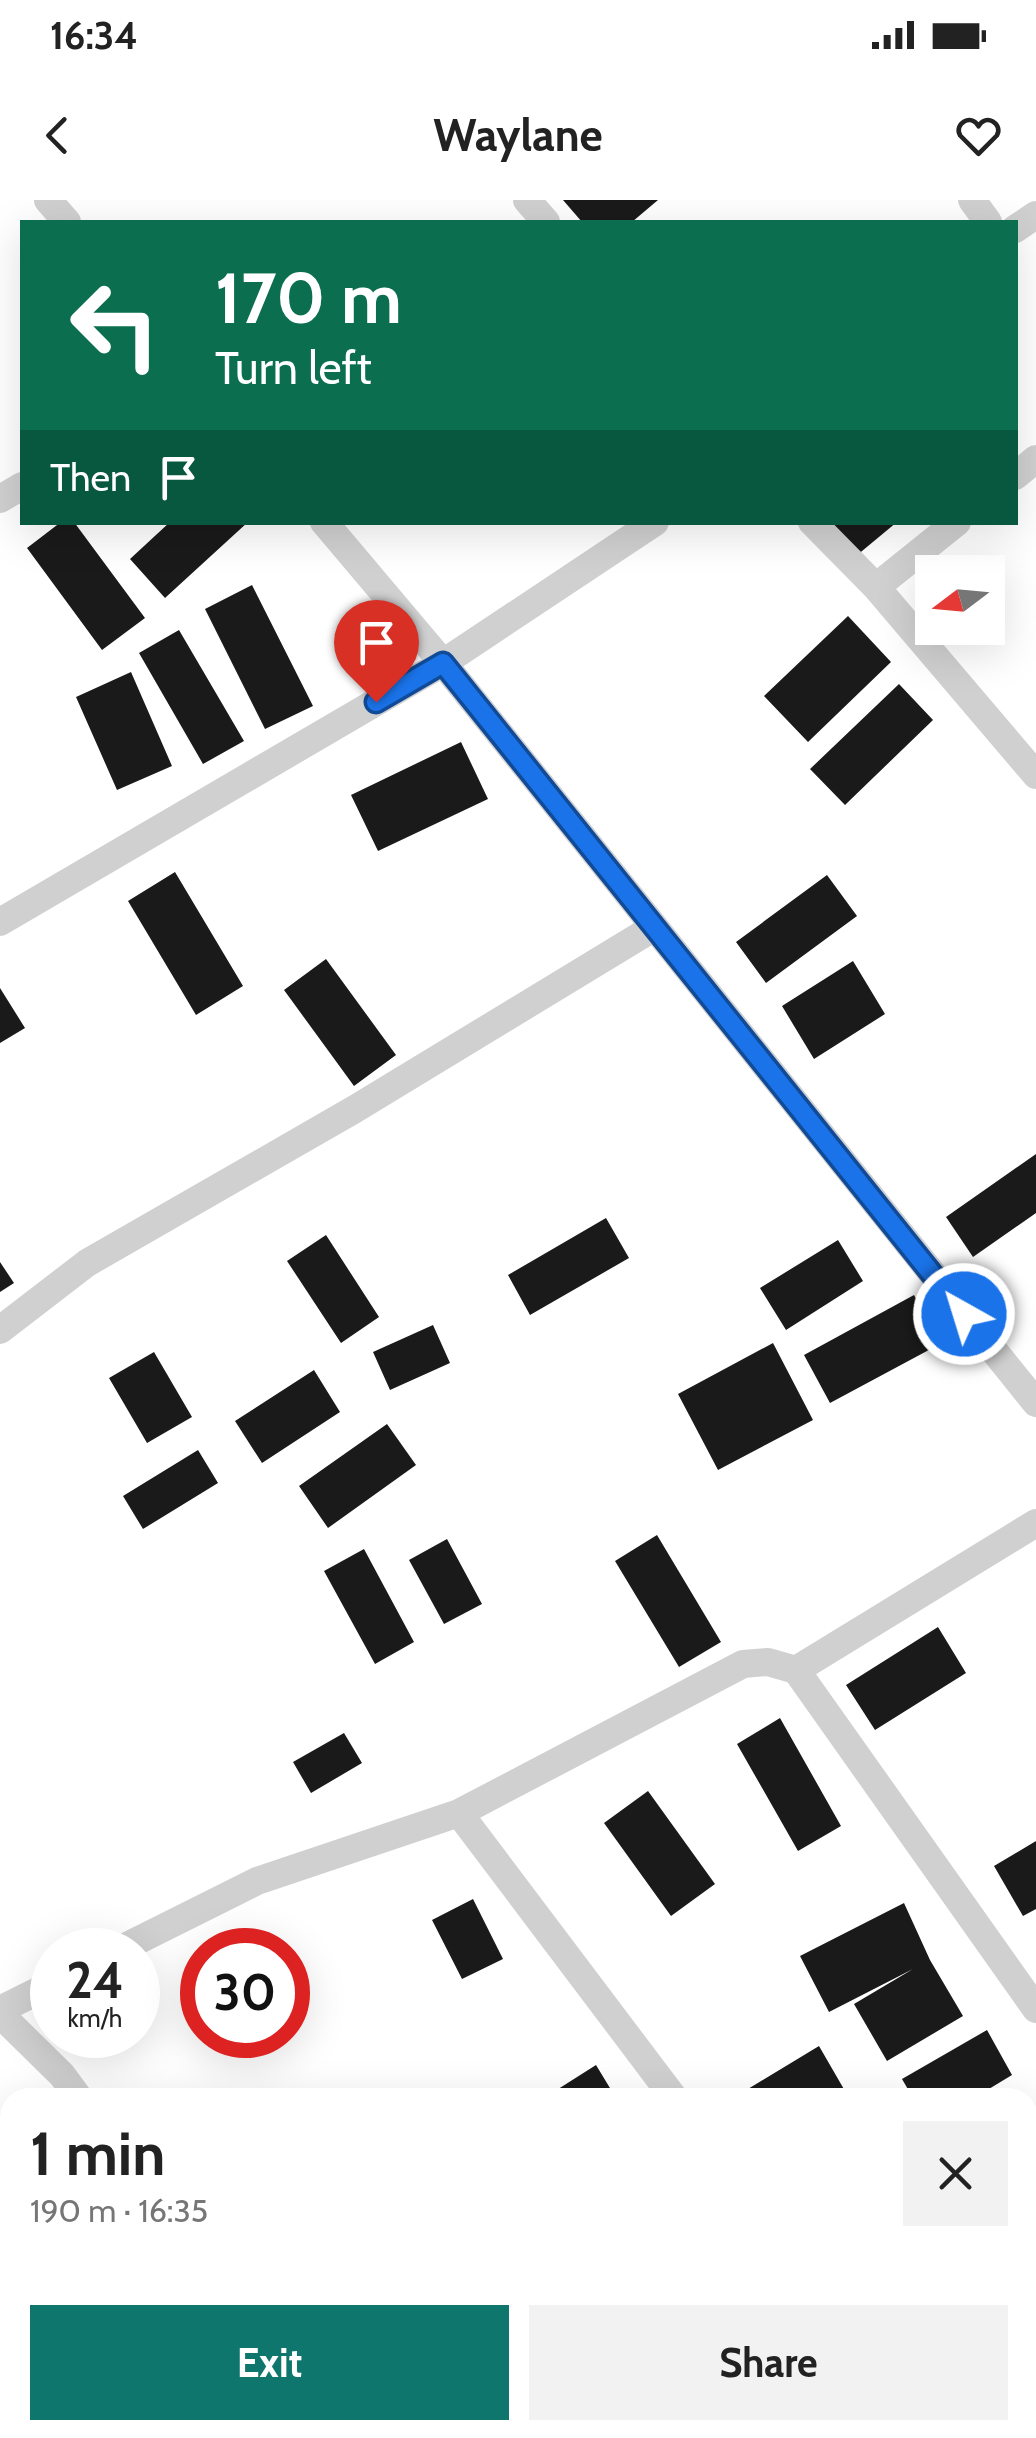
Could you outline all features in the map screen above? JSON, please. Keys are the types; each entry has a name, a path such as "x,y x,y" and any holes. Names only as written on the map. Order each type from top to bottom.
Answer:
{"street":[{"path":"48,200 65,220"},
{"path":"527,200 544,220"},
{"path":"327,525 443,663 1036,1403"},
{"path":"0,922 443,663 650,525"},
{"path":"815,525 876,587 1036,775"},
{"path":"876,587 953,525"},
{"path":"0,1330 87,1263 355,1109 653,928"},
{"path":"796,1670 1036,1523"},
{"path":"160,1930 256,1881 459,1813 743,1664 768,1662 796,1670 1036,2009"},
{"path":"459,1813 666,2088"},
{"path":"30,1996 0,2012 71,2088"}],"building":[{"path":"563,200 658,200 634,220 580,220"},
{"path":"57,525 76,525 145,618 102,650 27,548"},
{"path":"167,525 245,525 165,598 130,559"},
{"path":"831,525 893,525 856,556"},
{"path":"252,585 313,706 265,729 205,609"},
{"path":"848,616 891,662 808,742 764,696"},
{"path":"179,630 244,741 203,764 139,653"},
{"path":"131,672 172,766 117,790 76,697"},
{"path":"899,684 933,720 845,805 810,769"},
{"path":"461,742 488,799 378,851 351,795"},
{"path":"175,872 243,986 196,1015 128,901"},
{"path":"827,875 857,916 766,983 736,942"},
{"path":"326,959 396,1055 354,1086 284,990"},
{"path":"853,961 885,1014 814,1059 782,1006"},
{"path":"0,988 25,1028 0,1043"},
{"path":"1036,1154 1036,1213 973,1257 946,1217"},
{"path":"606,1218 629,1258 530,1315 508,1275"},
{"path":"326,1235 379,1317 341,1343 287,1261"},
{"path":"838,1240 863,1281 786,1330 760,1288"},
{"path":"0,1262 14,1283 0,1292"},
{"path":"914,1295 940,1344 830,1403 804,1355"},
{"path":"433,1325 450,1363 390,1390 373,1352"},
{"path":"773,1343 813,1420 718,1470 678,1394"},
{"path":"154,1352 192,1417 147,1443 109,1378"},
{"path":"314,1370 340,1412 262,1463 235,1421"},
{"path":"387,1424 416,1465 328,1528 299,1486"},
{"path":"198,1450 218,1483 143,1529 123,1496"},
{"path":"657,1535 721,1642 679,1667 615,1561"},
{"path":"447,1539 482,1604 444,1624 409,1560"},
{"path":"364,1549 414,1642 375,1664 324,1571"},
{"path":"938,1627 966,1673 875,1730 846,1685"},
{"path":"780,1718 841,1826 798,1851 737,1744"},
{"path":"344,1733 362,1763 311,1793 293,1762"},
{"path":"648,1791 715,1884 671,1916 604,1823"},
{"path":"1036,1841 1036,1909 1023,1916 994,1866"},
{"path":"473,1899 503,1959 462,1979 432,1920"},
{"path":"904,1903 930,1960 963,2016 887,2061 854,2004 913,1969 829,2012 800,1956"},
{"path":"987,2030 1012,2075 991,2088 907,2088 902,2079"},
{"path":"819,2046 843,2088 750,2088"},
{"path":"596,2065 610,2088 560,2088"}],"route":[{"path":"376,702 443,663 964,1314"}]}
